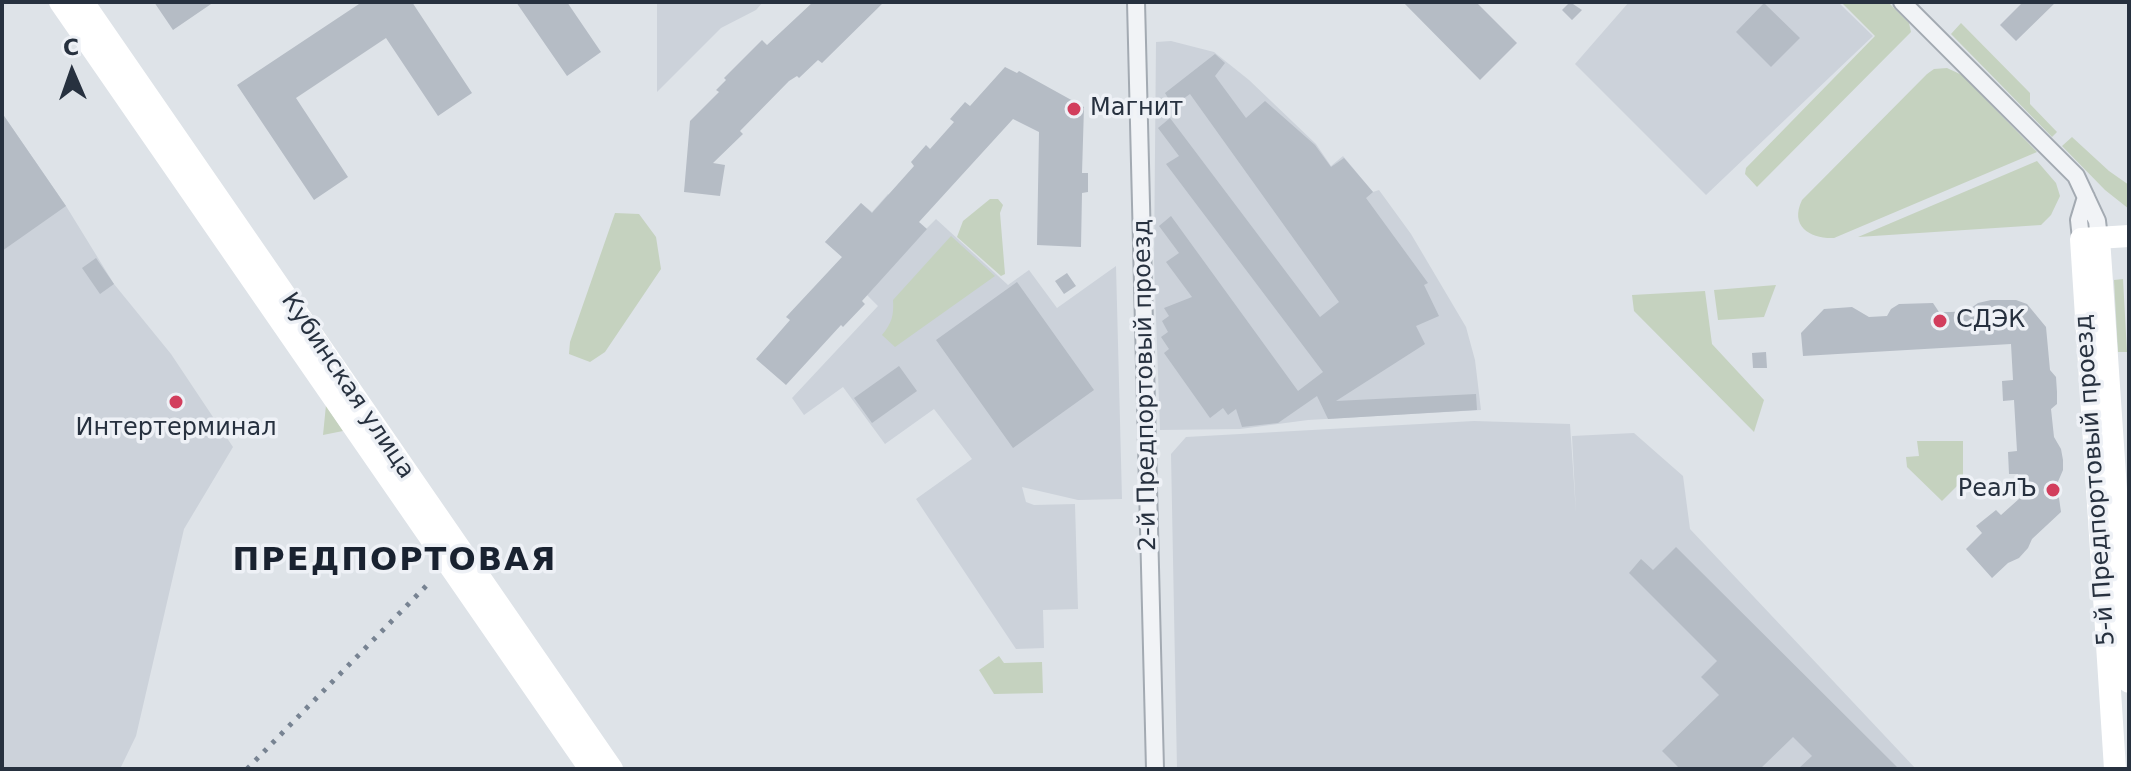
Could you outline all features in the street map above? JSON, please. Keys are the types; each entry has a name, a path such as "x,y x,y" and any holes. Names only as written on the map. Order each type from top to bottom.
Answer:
{"main road":[{"name":"Кубинская улица","path":"60,2 590,769"},
{"name":"Кубинская улица","path":"83,2 612,769"},
{"path":"2090,238 2129,236"},
{"name":"5-й Предпортовый проезд","path":"2090,238 2129,682"},
{"name":"5-й Предпортовый проезд","path":"2090,238 2115,769"}],"street":[{"name":"2-й Предпортовый проезд","path":"1136,2 1155,769"},
{"path":"1902,2 2076,176 2097,221 2090,238"}],"shaded area":[{"path":"657,2 763,2 756,10 721,28 657,92"},
{"path":"1629,2 1838,2 1873,36 1706,195 1575,64"},
{"path":"1171,41 1214,52 1249,80 1316,144 1331,166 1343,156 1373,192 1379,190 1411,234 1466,327 1475,360 1481,410 1308,420 1240,429 1160,430 1154,262 1156,42"},
{"path":"2,113 66,206 114,284 171,354 233,447 184,529 136,736 120,769 2,769"},
{"path":"888,194 926,229 936,219 1008,285 1029,270 1057,308 1116,266 1122,499 1078,500 1022,487 1026,502 1034,505 1075,504 1078,609 1043,610 1044,648 1016,649 916,499 972,459 934,409 885,444 843,387 804,415 792,398 878,306 867,295 875,286 825,242 861,203 872,212"},
{"path":"1474,421 1570,424 1576,513 1572,436 1634,433 1683,476 1690,529 1916,769 1177,769 1171,454 1186,437"}],"green space":[{"path":"1841,2 1888,2 1909,23 1911,32 1757,187 1745,174 1746,168 1875,36"},
{"path":"1961,23 2030,93 2030,104 2057,132 2052,137 1951,34"},
{"path":"1947,68 1962,75 2037,152 1834,238 1817,236 1804,230 1798,217 1802,200 1927,74 1934,69"},
{"path":"2072,137 2129,185 2129,209 2105,190 2062,146"},
{"path":"2037,161 2056,183 2060,196 2051,215 2041,225 1858,237"},
{"path":"990,199 998,199 1003,205 1000,213 1005,274 1001,276 957,237 963,221"},
{"path":"615,213 639,214 656,237 661,269 605,352 590,362 569,354 570,342"},
{"path":"951,236 995,276 895,347 882,335 892,319 893,300"},
{"path":"2123,279 2127,352 2118,352 2114,280"},
{"path":"1776,285 1764,317 1718,320 1714,290"},
{"path":"1705,291 1712,344 1764,400 1754,432 1634,311 1632,295"},
{"path":"326,405 343,431 323,435"},
{"path":"1917,441 1963,441 1963,480 1942,501 1907,467 1906,457 1919,456"},
{"path":"999,656 1004,663 1042,662 1043,693 994,694 979,670"}],"building":[{"path":"154,2 214,2 173,30"},
{"path":"362,2 412,2 472,93 438,116 386,38 296,98 348,177 314,200 237,85"},
{"path":"516,2 567,2 601,52 567,76"},
{"path":"813,2 884,2 822,63 818,60 799,78 797,76 789,81 740,131 743,134 713,163 725,165 720,196 684,192 690,121 719,92 716,90 726,80 724,78 762,40 767,45"},
{"path":"1403,2 1476,2 1517,43 1480,80"},
{"path":"1570,2 1582,10 1572,20 1562,10"},
{"path":"2023,2 2056,2 2016,41 2000,25"},
{"path":"1764,3 1800,38 1771,67 1736,32"},
{"path":"1215,54 1225,63 1215,76 1246,118 1265,101 1315,145 1331,167 1344,158 1373,192 1366,198 1428,283 1424,285 1439,316 1416,326 1425,344 1336,401 1476,394 1477,410 1328,419 1317,396 1278,423 1242,427 1236,409 1228,415 1223,408 1210,418 1164,353 1169,349 1161,337 1168,332 1162,321 1169,316 1164,308 1192,297 1166,262 1179,253 1159,226 1171,216 1298,391 1323,372 1166,164 1179,156 1158,128 1170,118 1320,317 1339,302 1190,94 1173,106 1165,93"},
{"path":"1005,67 1017,73 1019,71 1084,107 1082,173 1088,173 1088,192 1082,193 1081,247 1037,245 1039,132 1013,119 919,222 927,229 862,301 865,304 843,327 841,325 786,385 756,359 790,320 786,317 842,257 825,242 861,203 872,213 914,166 911,162 926,145 930,149 954,122 950,119 965,102 970,106"},
{"path":"2,113 66,206 2,251"},
{"path":"96,258 114,284 100,294 82,268"},
{"path":"1067,273 1076,286 1064,294 1055,281"},
{"path":"1017,282 1094,390 1013,448 936,340"},
{"path":"2016,300 2027,304 2046,327 2050,370 2056,377 2057,404 2051,409 2054,437 2063,460 2063,470 2057,484 2061,512 2032,539 2019,558 2008,563 1992,578 1966,549 1982,533 1976,526 1996,510 2001,515 2020,498 2018,474 2009,474 2008,452 2017,451 2014,400 2003,401 2002,381 2013,380 2011,344 1803,356 1801,333 1824,309 1852,307 1869,317 1887,316 1899,304 1933,303 1939,312 1951,312 1967,311 1978,303"},
{"path":"1766,352 1767,368 1753,368 1752,353"},
{"path":"899,366 917,391 872,423 854,398"},
{"path":"1676,547 1899,769 1798,769 1812,756 1793,737 1760,769 1680,769 1662,751 1719,695 1701,677 1717,661 1629,573 1641,559 1653,570"}],"railway":[{"path":"247,769 430,582"}],"place":[{"name":"Магнит","path":"1074,109"},
{"name":"СДЭК","path":"1940,321"},
{"name":"Интертерминал","path":"176,402"},
{"name":"РеалЪ","path":"2053,490"}],"district":[{"name":"ПРЕДПОРТОВАЯ","path":"395,562"}]}
